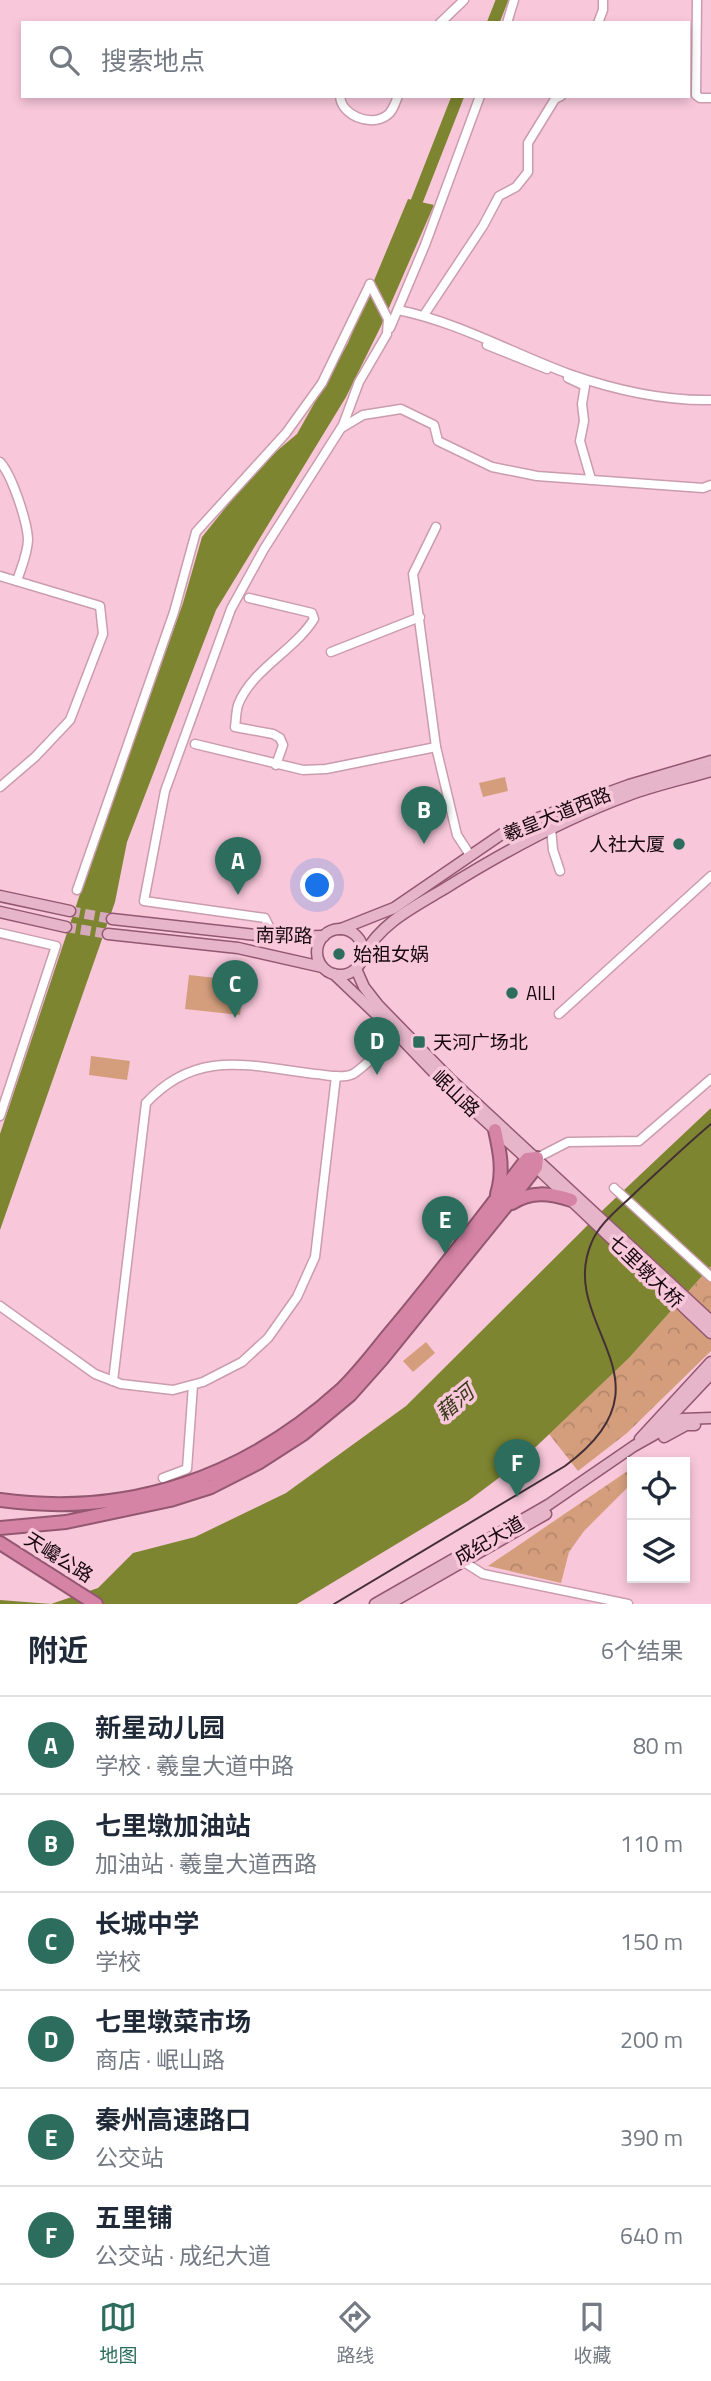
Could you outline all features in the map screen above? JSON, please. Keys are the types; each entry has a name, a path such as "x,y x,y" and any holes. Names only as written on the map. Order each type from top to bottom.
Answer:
{"highway":[{"path":"495,1130 501,1163 500,1204"},
{"path":"0,1528 66,1522 170,1500 211,1487 258,1463 303,1434 350,1395 533,1161"},
{"path":"0,1500 25,1504 86,1504 136,1499 205,1477 254,1454 299,1426 343,1388 500,1204 537,1193 554,1194 571,1200"},
{"name":"天巉公路","path":"0,1543 96,1604"},
{"name":"天巉公路","path":"0,1549 87,1604"}],"main road":[{"name":"羲皇大道西路","path":"341,929 394,908 502,835 538,818 629,785 711,761"},
{"name":"羲皇大道西路","path":"363,956 377,934 397,919 505,851 630,794 711,771"},
{"path":"0,896 70,911"},
{"path":"0,912 66,927"},
{"name":"南郭路","path":"112,919 274,937 324,936"},
{"path":"108,934 237,948 322,967 334,974 348,974 356,969 363,956 358,938 341,929 324,936 317,949 322,967"},
{"name":"岷山路","path":"356,969 364,987 378,1005 571,1200 583,1207"},
{"name":"岷山路","path":"334,974 446,1085 583,1207"},
{"name":"七里墩大桥","path":"583,1207 711,1321"},
{"name":"七里墩大桥","path":"583,1207 711,1333"},
{"path":"638,1447 711,1362"},
{"path":"654,1435 711,1374"},
{"path":"686,1399 690,1413 708,1420"},
{"name":"成纪大道","path":"389,1604 552,1511 654,1435 682,1419 708,1420"},
{"name":"成纪大道","path":"375,1604 548,1505 638,1447 686,1425 708,1420"}],"street":[{"path":"442,21 464,0"},
{"path":"509,21 514,0"},
{"path":"599,21 603,0"},
{"path":"697,0 696,94 700,98 711,97"},
{"path":"340,98 341,105 347,112 373,121 380,120 391,112 397,98"},
{"path":"274,937 265,918 144,901 165,792 231,609 264,549 341,428 359,382 387,334 479,98"},
{"path":"424,315 483,226 499,196 516,187 528,172 528,143 557,98"},
{"path":"77,890 174,612 196,532 286,433 322,383 370,284 394,315 420,317 585,386 582,404 584,421 580,441 591,479"},
{"path":"394,315 424,315 568,373 618,389 657,398 711,400"},
{"path":"341,428 363,415 401,409 434,425 438,441 492,467 537,476 703,488 711,485"},
{"path":"0,462 8,470 28,537 18,581"},
{"path":"436,527 413,574 436,747 457,835 470,855"},
{"path":"0,576 100,606 103,634 69,720 34,757 0,787"},
{"path":"249,598 312,613 314,619 248,687 237,706 235,727 281,738 283,745 276,765"},
{"path":"331,652 420,617"},
{"path":"195,744 303,770 326,769 436,747"},
{"path":"551,828 560,871"},
{"path":"559,1014 711,876"},
{"path":"0,933 56,946 0,1116"},
{"path":"113,1381 146,1103 178,1076 193,1069 210,1066 248,1066 336,1076 351,1075 396,1033"},
{"path":"0,1306 95,1374 113,1381 173,1390 203,1382 242,1362 268,1338 297,1297 315,1257 336,1076"},
{"path":"533,1161 568,1142 639,1141 711,1079"},
{"path":"614,1188 711,1277"},
{"path":"163,1478 187,1469 192,1385"},
{"path":"464,1562 483,1574 612,1603 628,1604"},
{"path":"574,1604 576,1594"}],"green space":[{"path":"505,777 508,791 483,797 479,783"},
{"path":"189,975 244,981 240,1015 185,1009"},
{"path":"91,1056 130,1061 127,1080 89,1075"},
{"path":"711,1266 711,1351 627,1433 578,1471 549,1434 629,1358"},
{"path":"426,1342 435,1353 413,1372 403,1361"},
{"path":"627,1471 627,1488 584,1531 569,1552 561,1583 488,1566"}],"water":[{"path":"408,199 434,205 381,326 346,397 216,610 127,842 115,902 0,1230 0,1134 80,894 183,603 202,537 259,466 297,434 348,343"},
{"name":"藉河","path":"711,1108 711,1266 629,1358 520,1462 468,1501 297,1604 51,1604 98,1588 133,1553 195,1537 286,1493 406,1406 606,1207"},
{"path":"0,1600 51,1604 0,1604"}],"waterway":[{"path":"494,21 502,0"},
{"path":"411,216 457,98"}],"tunnel":[{"path":"70,911 112,919"},
{"path":"66,927 108,934"}],"tram line":[{"path":"334,1604 565,1466 598,1435 613,1407 615,1380 609,1354 589,1301 585,1274 591,1244 610,1216 711,1124"}],"place":[{"name":"七里墩加油站","path":"424,844"},
{"name":"人社大厦","path":"679,844"},
{"name":"新星动儿园","path":"238,895"},
{"name":"始祖女娲","path":"339,954"},
{"name":"AILI","path":"512,993"},
{"name":"长城中学","path":"235,1018"},
{"name":"天河广场北","path":"419,1042"},
{"name":"七里墩菜市场","path":"377,1075"},
{"name":"秦州高速路口","path":"445,1254"},
{"name":"五里铺","path":"517,1497"}]}
